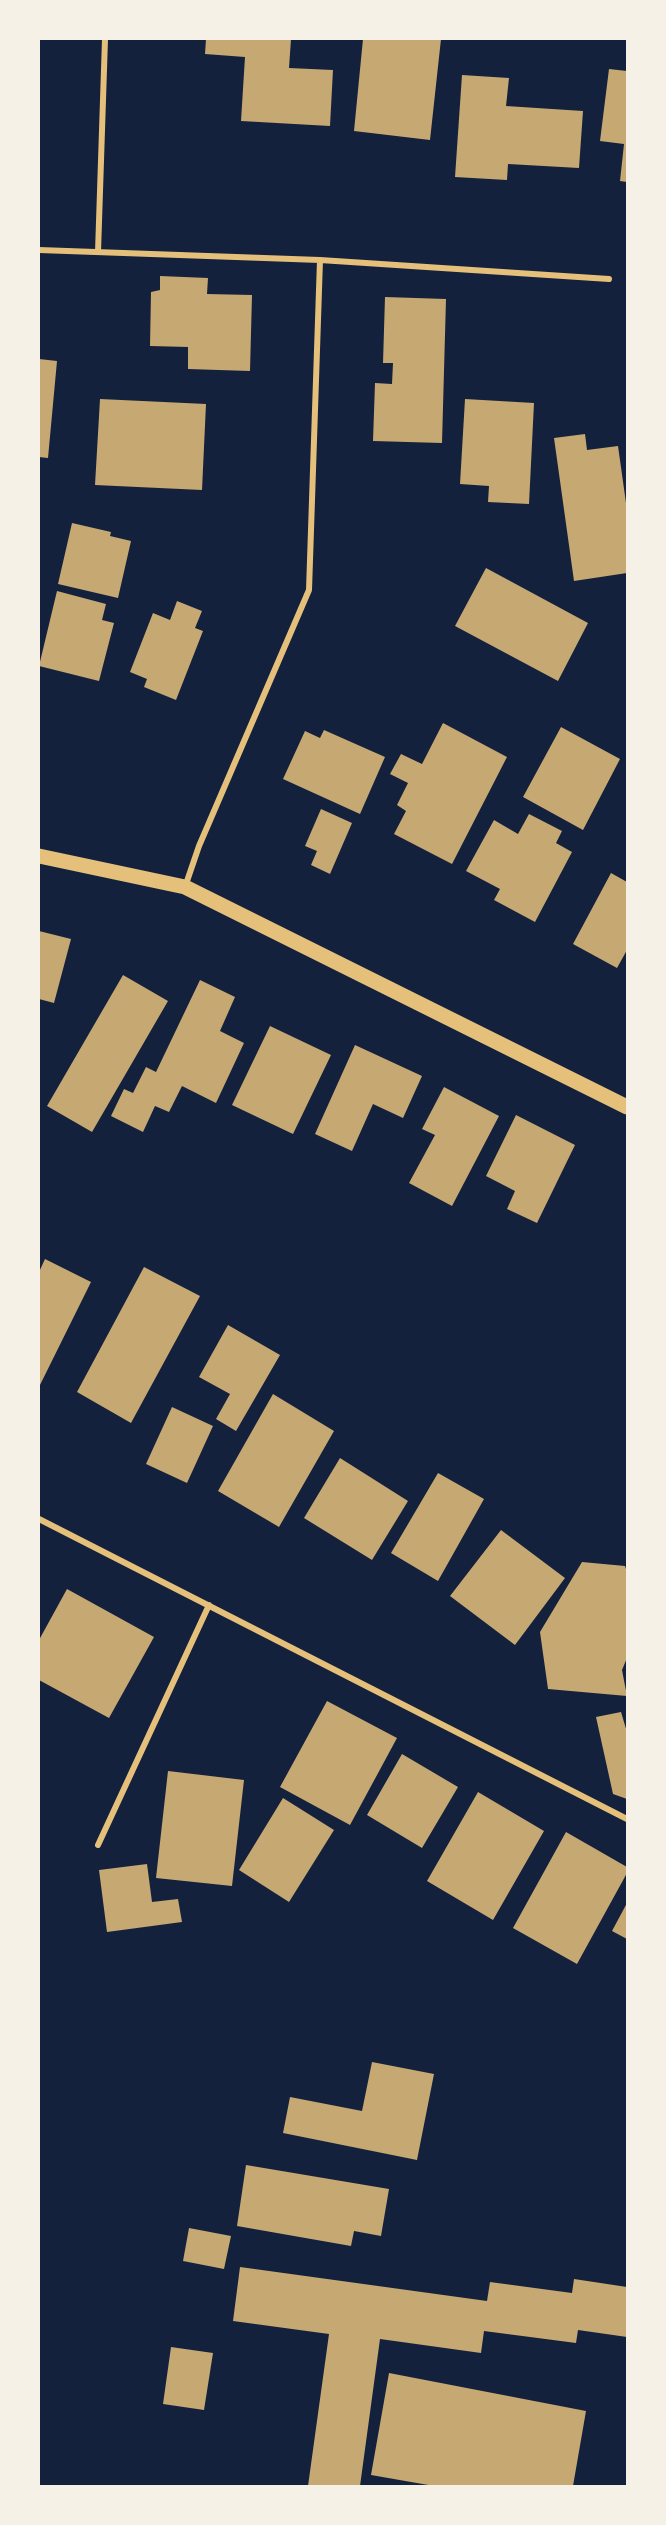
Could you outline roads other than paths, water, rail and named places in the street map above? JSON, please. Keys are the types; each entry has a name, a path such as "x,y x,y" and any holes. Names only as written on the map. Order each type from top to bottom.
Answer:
{"main road":[{"path":"39,856 185,887 627,1107"}],"street":[{"path":"98,252 105,39"},
{"path":"39,250 320,260 609,279"},
{"path":"185,887 198,846 309,590 320,260"},
{"path":"39,1519 627,1819"},
{"path":"99,1845 209,1605"}]}
